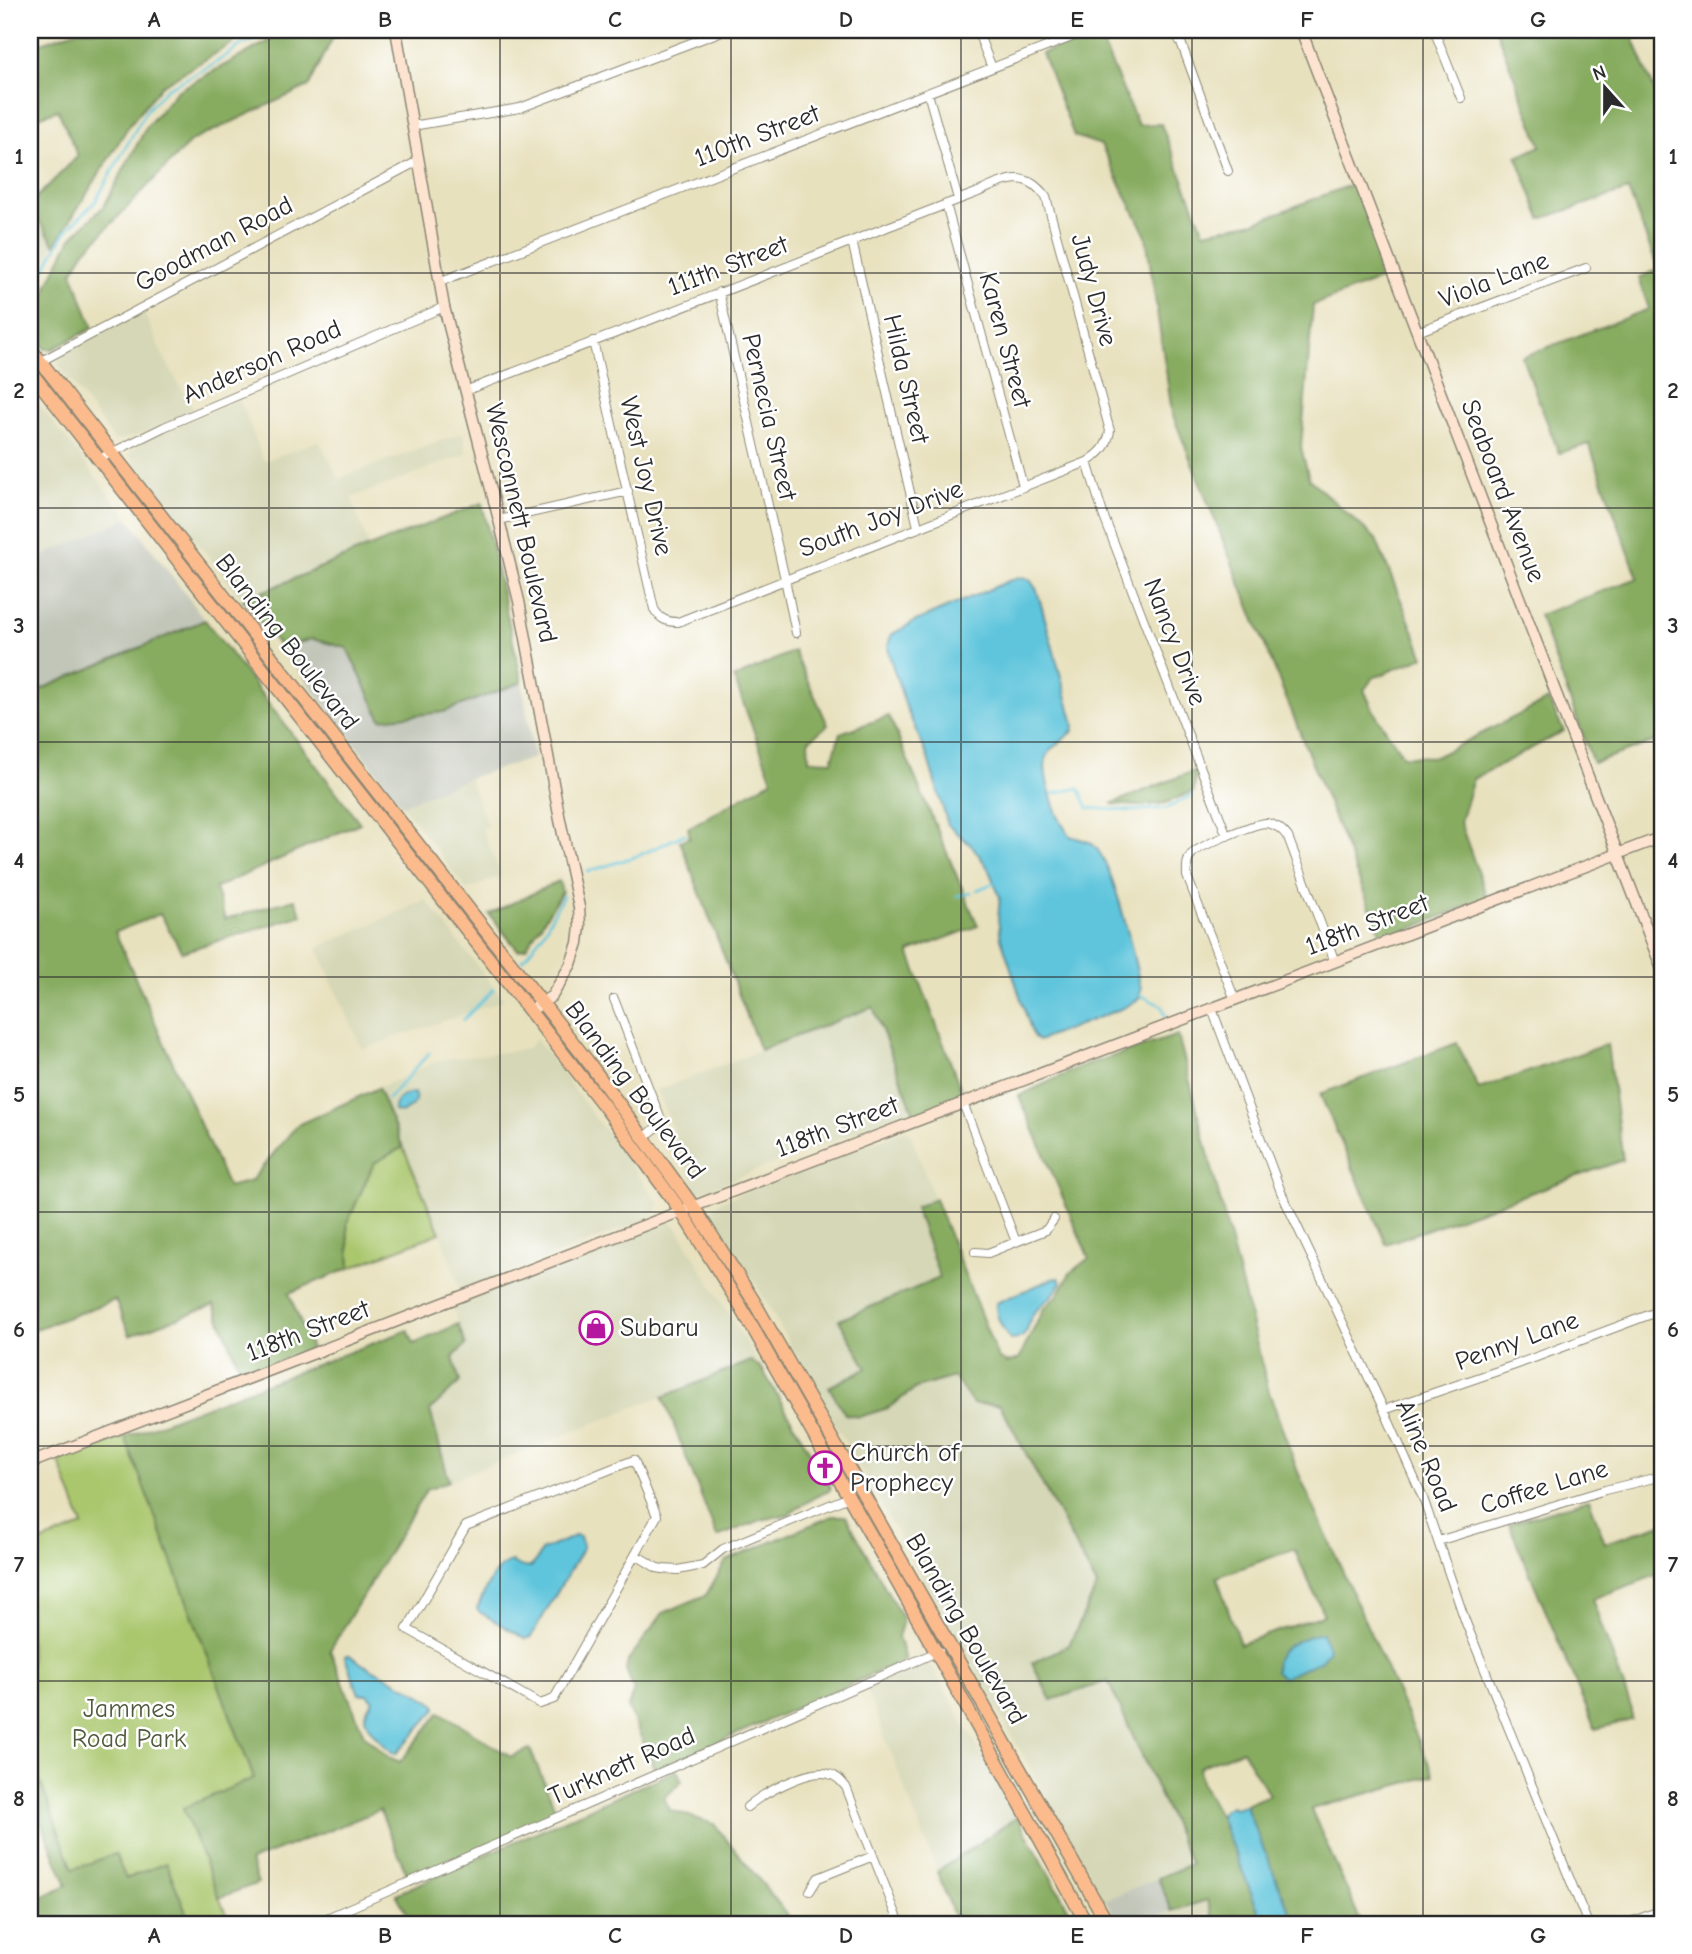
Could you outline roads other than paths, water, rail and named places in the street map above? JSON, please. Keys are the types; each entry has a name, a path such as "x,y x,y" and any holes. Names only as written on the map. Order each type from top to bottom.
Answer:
{"main road":[{"name":"Blanding Boulevard","path":"30,348 33,366 99,459 530,1011 613,1107 644,1138 687,1209"},
{"name":"Blanding Boulevard","path":"33,366 112,453 542,1004 753,1300 833,1468 1087,1924"},
{"path":"180,563 192,556"},
{"path":"243,644 256,649 295,699 305,702"},
{"name":"Blanding Boulevard","path":"776,1353 864,1496 1108,1924"},
{"path":"833,1468 852,1489 864,1496"},
{"path":"849,1497 862,1505 881,1526"},
{"path":"1018,1802 1034,1794"}],"street":[{"name":"Wesconnett Boulevard","path":"396,30 444,307 519,601 579,907 578,943 571,964 552,996 530,1011"},
{"path":"412,126 529,105 725,30"},
{"path":"977,30 992,68"},
{"name":"110th Street","path":"439,282 1090,30"},
{"path":"1174,30 1182,45 1228,171"},
{"name":"Seaboard Avenue","path":"1301,30 1662,969"},
{"path":"1433,30 1461,98"},
{"path":"928,93 958,200"},
{"name":"Goodman Road","path":"33,366 418,161"},
{"name":"111th Street","path":"465,391 1006,181"},
{"name":"Judy Drive","path":"1006,181 1028,181 1046,197 1108,422 1108,441"},
{"name":"Karen Street","path":"946,204 1023,486"},
{"name":"Hilda Street","path":"852,241 918,527"},
{"name":"Viola Lane","path":"1417,332 1586,268"},
{"name":"Pernecia Street","path":"719,292 796,633"},
{"name":"Anderson Road","path":"99,459 164,427 444,307"},
{"name":"West Joy Drive","path":"593,341 654,609 661,619"},
{"name":"South Joy Drive","path":"661,619 678,622 1087,462 1098,455 1108,441"},
{"name":"Nancy Drive","path":"1087,462 1104,516 1227,836"},
{"path":"499,520 628,491"},
{"path":"384,825 398,820"},
{"path":"1235,1000 1187,876 1187,864 1191,854 1202,846 1227,836 1259,824 1275,825 1283,831 1288,837 1335,962"},
{"name":"118th Street","path":"30,1463 1662,837"},
{"path":"614,999 661,1120 644,1138"},
{"name":"Aline Road","path":"1212,1009 1281,1192 1423,1498 1466,1623 1588,1924"},
{"path":"963,1103 1016,1242"},
{"path":"975,1252 988,1253 1046,1230 1054,1219"},
{"name":"Penny Lane","path":"1384,1410 1516,1365 1662,1310"},
{"path":"634,1460 657,1516 636,1555 554,1699 548,1702 540,1704 407,1629 466,1526 634,1460"},
{"name":"Coffee Lane","path":"1438,1541 1605,1490 1662,1476"},
{"path":"636,1555 663,1569 678,1570 704,1565 723,1549 849,1497"},
{"name":"Turknett Road","path":"313,1924 950,1648"},
{"path":"747,1807 759,1797 809,1774 820,1772 840,1779 846,1787 900,1924"},
{"path":"810,1891 818,1878 873,1856"},
{"path":"1626,1924 1662,1910"}],"water":[{"path":"1024,577 1030,580 1037,590 1074,724 1073,731 1054,747 1046,759 1051,797 1060,821 1070,836 1091,843 1108,868 1122,911 1141,989 1139,999 1123,1008 1038,1041 1033,1036 1001,938 998,919 1000,897 988,868 973,847 948,825 927,755 907,710 888,646 891,635 916,621 1011,580"},
{"path":"414,1093 415,1100 410,1107 401,1113 394,1111 400,1098"},
{"path":"1059,1278 1061,1283 1058,1288 1034,1313 1025,1334 1010,1340 1000,1322 996,1303"},
{"path":"575,1536 580,1537 583,1548 531,1637 525,1639 478,1611 477,1608 495,1574 505,1564 512,1562 530,1567 536,1562 541,1551"},
{"path":"1322,1633 1329,1651 1320,1661 1283,1678 1275,1672 1276,1660 1283,1650"},
{"path":"347,1655 436,1705 436,1709 397,1753 392,1752 368,1725 365,1713 373,1700 368,1694 359,1694 345,1657"},
{"path":"1245,1805 1295,1924 1264,1924 1220,1817 1222,1811 1231,1806 1235,1808"}],"waterway":[{"path":"31,326 39,282 50,259 66,231 95,202 146,111 166,89 214,64 244,43 253,41 264,30"},
{"path":"1052,794 1079,788 1088,808 1132,811 1168,808 1192,795"},
{"path":"587,872 640,855 685,834"},
{"path":"977,890 994,883"},
{"path":"957,896 971,893"},
{"path":"523,960 542,935 563,896"},
{"path":"463,1020 494,989"},
{"path":"1140,995 1162,1006 1166,1017"},
{"path":"388,1099 429,1053"}],"place":[{"name":"Subaru","path":"596,1328"},
{"name":"Church of Prophecy","path":"825,1468"}],"park label":[{"name":"Jammes Road Park","path":"129,1724"}]}
